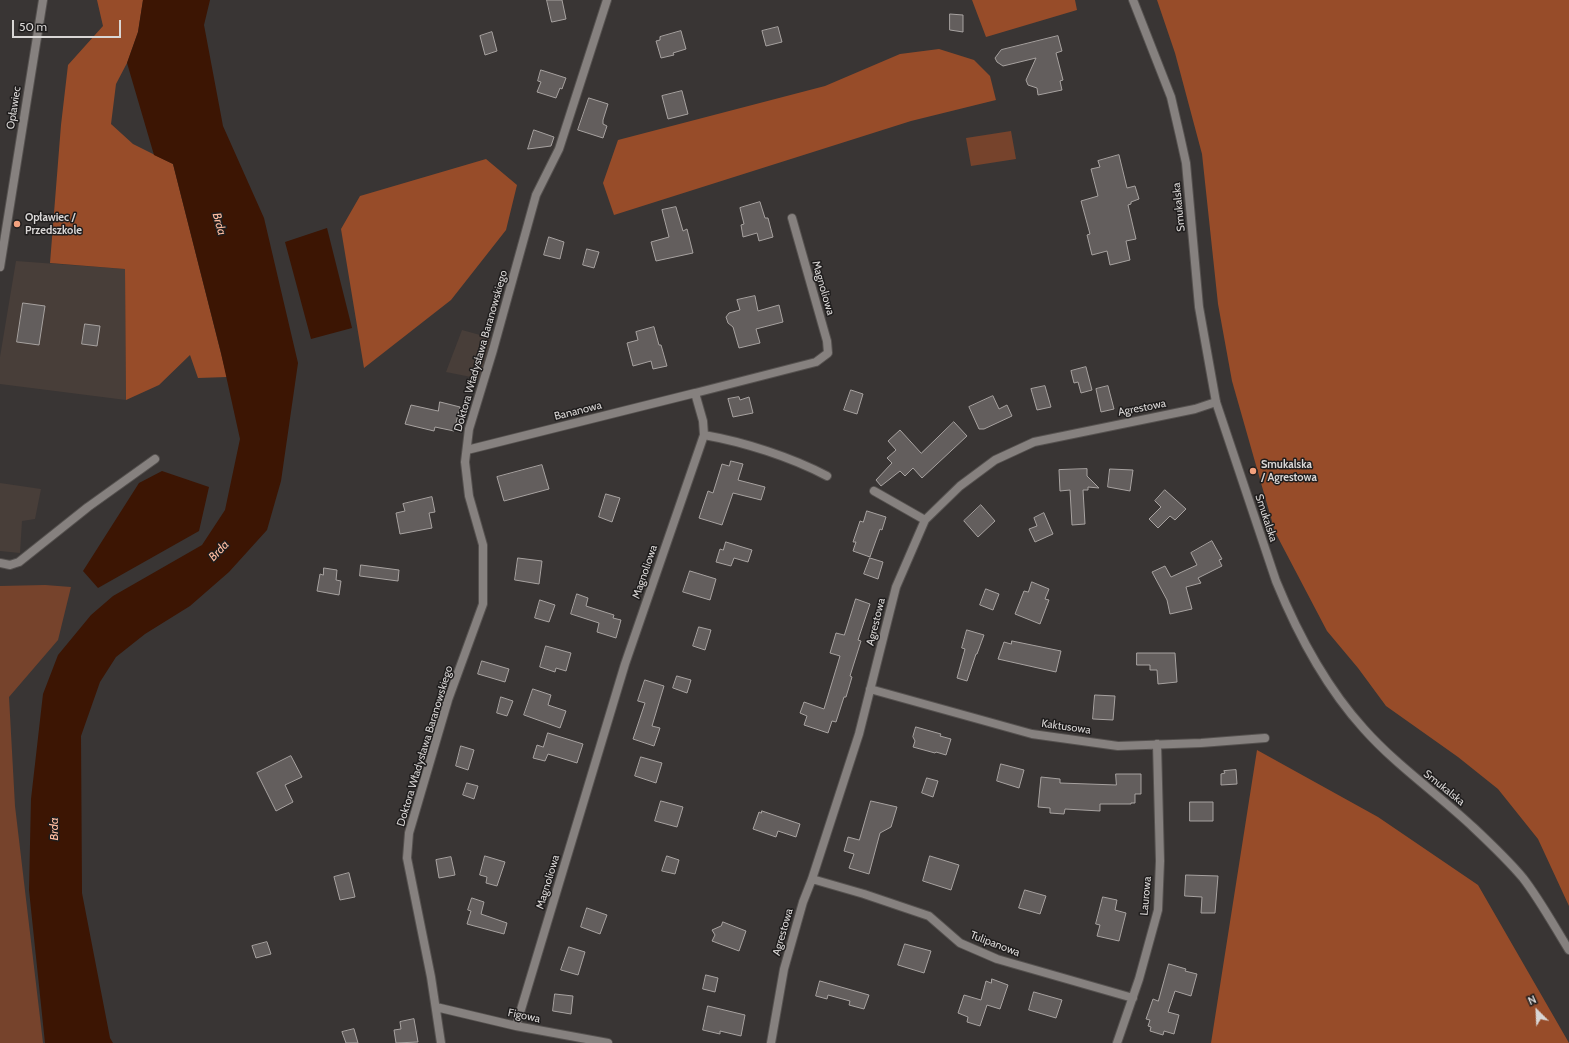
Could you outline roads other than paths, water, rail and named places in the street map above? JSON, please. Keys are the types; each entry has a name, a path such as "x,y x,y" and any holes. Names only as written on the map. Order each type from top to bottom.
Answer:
{"street":[{"name":"Opławiec","path":"0,267 43,0"},
{"name":"Doktora Władysława Baranowskiego","path":"442,1043 407,858 409,833 448,700 483,604 483,545 469,496 465,462 469,429 494,350 536,195 559,149 607,0"},
{"name":"Smukalska","path":"1133,0 1171,97 1186,163 1199,307 1216,402 1276,581 1295,626 1317,665 1346,707 1378,744 1408,773 1475,828 1523,878 1569,950"},
{"name":"Magnoliowa","path":"516,1026 625,664 704,435 703,421 695,393 816,362 828,353 827,340 792,218"},
{"name":"Bananowa","path":"467,450 695,393"},
{"name":"Agrestowa","path":"771,1043 784,969 803,902 812,879 859,734 896,587 925,520 960,486 994,460 1034,442 1195,409 1216,402"},
{"path":"704,435 728,439 810,467 826,476"},
{"path":"0,563 10,565 19,562 88,508 155,459"},
{"path":"874,491 925,520"},
{"name":"Kaktusowa","path":"870,689 1032,734 1118,746 1265,738"},
{"name":"Laurowa","path":"1117,1043 1133,998 1158,910 1160,861 1157,744"},
{"name":"Tulipanowa","path":"812,879 864,894 929,916 960,942 997,959 1133,998"},
{"name":"Figowa","path":"436,1007 516,1026 608,1043"}],"water":[{"name":"Brda","path":"143,0 210,0 204,25 223,126 264,218 298,363 281,481 267,530 229,572 190,606 145,634 116,657 100,682 81,736 82,893 110,1038 113,1043 45,1043 29,890 31,799 43,694 58,655 91,615 113,596 202,545 225,510 240,439 221,353 173,164 154,155 127,63 138,32"},
{"path":"327,228 352,328 311,339 285,242"},
{"path":"162,471 209,487 199,531 98,588 83,571 139,483"}],"place":[{"name":"Opławiec / Przedszkole","path":"17,224"},
{"name":"Smukalska / Agrestowa","path":"1253,471"}]}
